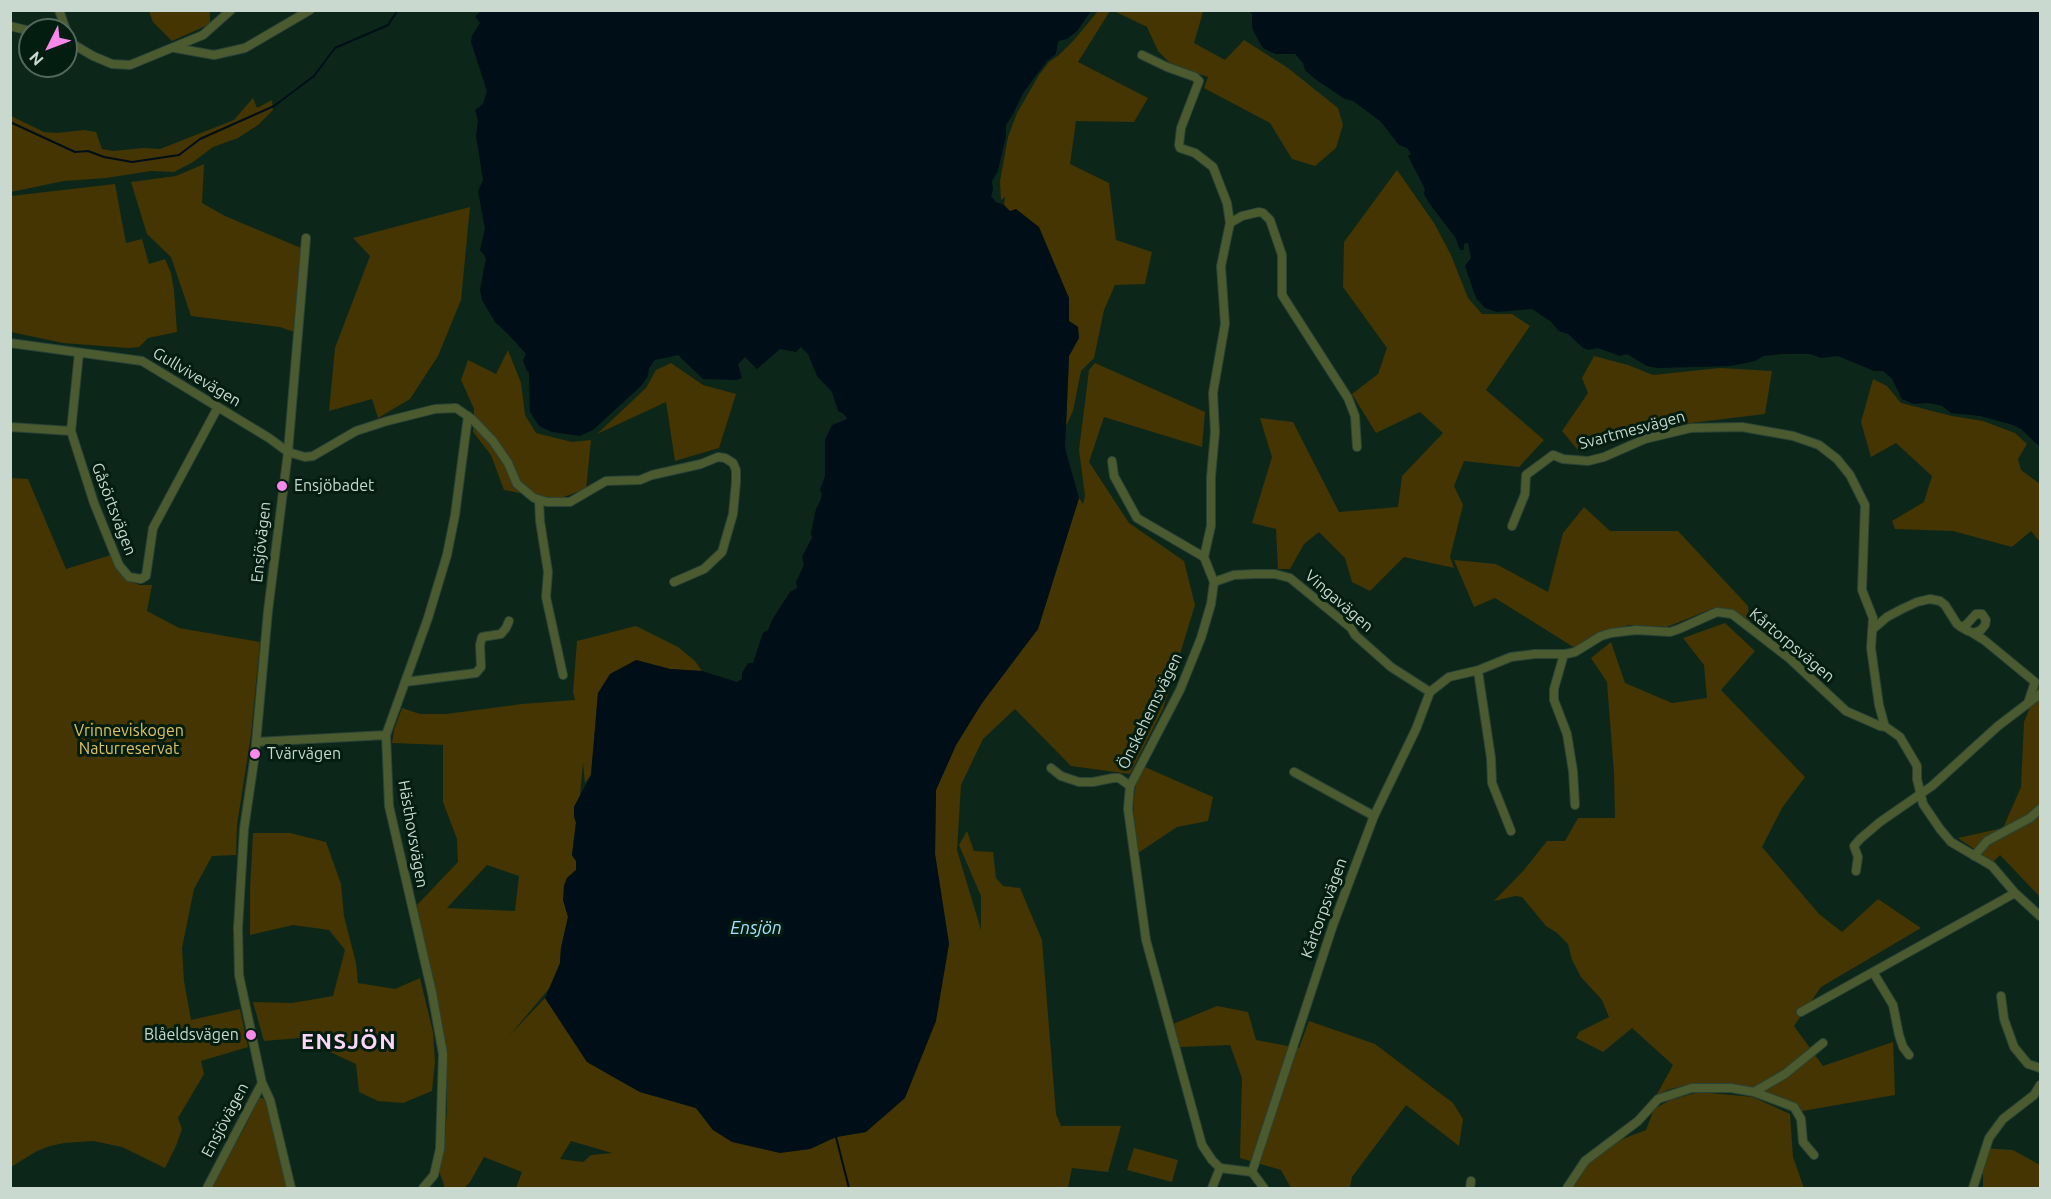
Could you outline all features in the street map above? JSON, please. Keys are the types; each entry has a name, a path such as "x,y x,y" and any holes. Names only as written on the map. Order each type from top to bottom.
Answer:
{"street":[{"path":"78,47 112,64 130,65 174,48 211,29 231,10"},
{"path":"174,48 214,55 245,48 310,10"},
{"path":"1142,55 1200,81 1181,128 1179,145 1180,148 1205,159 1213,167 1218,177 1230,223 1221,266 1225,324 1213,393 1215,432 1211,526 1204,557 1214,582"},
{"path":"1227,207 1242,216"},
{"path":"1230,223 1242,216 1259,212 1270,220 1282,255 1282,295 1348,398 1355,416 1357,447"},
{"name":"Ensjövägen","path":"207,1188 262,1083 237,956 244,829 256,742 268,611 288,452 306,238"},
{"name":"Gullvivevägen","path":"10,343 142,361 269,438 288,452"},
{"name":"Gåsörtsvägen","path":"80,353 71,431 94,503 119,566 129,577 141,579 146,576 153,528 218,407"},
{"path":"288,452 305,457 313,456 356,431 408,415 435,409 456,408 468,416 493,441 508,463 517,484 539,500 547,502 570,502 606,481 640,480 701,464 718,457 725,458 733,463 736,470 736,482 733,514 722,552 704,569 674,582"},
{"name":"Hästhovsvägen","path":"423,1188 434,1175 440,1149 443,1054 432,993 389,806 386,735 428,618 447,555 456,515 468,416"},
{"path":"10,426 71,431"},
{"name":"Svartmesvägen","path":"1512,526 1525,494 1526,475 1553,455 1563,459 1588,460 1604,457 1645,439 1691,428 1742,427 1793,436 1819,445 1837,459 1850,475 1865,505 1862,590 1873,618 1871,648 1879,705 1885,726"},
{"path":"1112,460 1114,476 1137,518 1204,557"},
{"path":"539,500 548,572 546,597 563,675"},
{"name":"Vingavägen","path":"1214,582 1234,575 1275,574 1290,578 1350,628 1391,667 1430,692"},
{"name":"Önskehemsvägen","path":"1214,582 1206,625 1180,690 1130,786 1128,810 1146,940 1202,1145 1220,1168"},
{"path":"1873,629 1887,617 1917,602 1930,598 1940,601 1952,618 1964,629 1984,640 2035,682 2027,703"},
{"name":"Kårtorpsvägen","path":"1252,1172 1325,947 1374,816 1416,729 1430,692 1449,677 1478,670 1511,657 1564,654 1611,633 1629,630 1670,632 1717,612 1727,612 1789,658 1846,711 1885,726 1900,737 1917,765 1920,796 1930,817 1950,842 1992,866 2014,893 2040,916"},
{"path":"405,682 476,673 481,667 482,637 501,634 509,621"},
{"path":"1564,654 1554,689 1557,711 1567,734 1573,771 1575,805"},
{"path":"1478,670 1491,758 1492,783 1511,831"},
{"path":"1856,871 1858,857 1854,846 1860,839 1880,822 1920,796 1998,726 2040,694"},
{"path":"256,742 386,735"},
{"path":"1051,768 1061,776 1078,783 1119,778 1130,786"},
{"path":"1294,772 1374,816"},
{"path":"1974,856 1987,841 2030,818 2040,809"},
{"path":"1801,1012 2014,893"},
{"path":"1873,972 1893,1005 1899,1035 1909,1055"},
{"path":"2001,996 2004,1019 2014,1047 2028,1064 2040,1068"},
{"path":"1754,1092 1785,1074 1823,1044"},
{"path":"262,1083 270,1100 291,1188"},
{"path":"1973,1188 1989,1138 2003,1119 2034,1095 2040,1085"},
{"path":"1567,1188 1585,1161 1638,1121 1658,1099 1692,1088 1731,1088 1754,1092 1794,1107 1801,1119 1803,1142 1814,1155"},
{"path":"1212,1188 1220,1168 1252,1172 1263,1188"}],"green space":[{"path":"149,11 210,11 210,24 172,41 153,22"},
{"path":"1098,11 1110,11 1078,62 1148,98 1134,122 1076,121 1070,164 1109,183 1116,240 1152,252 1145,284 1115,285 1104,310 1094,358 1081,371 1073,411 1066,426 1069,356 1078,339 1078,327 1069,321 1069,298 1004,205 1005,197 1001,200 1000,181 1008,137 1017,113 1049,62 1074,40"},
{"path":"1114,11 1203,12 1194,43 1225,60 1244,40 1288,68 1338,108 1343,125 1336,148 1315,166 1292,159 1270,123 1204,88 1208,77 1171,64 1158,51 1147,27"},
{"path":"253,98 257,108 272,100 273,110 258,125 238,138 213,147 193,162 174,172 151,171 106,178 64,181 11,192 11,116 44,132 84,130 96,132 102,149 113,151 160,149 234,120"},
{"path":"204,164 202,203 225,216 301,248 294,332 280,327 191,316 171,257 147,234 131,182 176,176"},
{"path":"1397,170 1434,223 1451,255 1468,298 1482,314 1512,314 1530,326 1486,390 1544,440 1519,467 1464,461 1454,486 1463,505 1450,557 1454,568 1404,557 1370,591 1352,582 1345,558 1319,532 1304,544 1290,569 1278,569 1276,529 1252,523 1272,457 1260,418 1293,422 1339,512 1398,507 1402,476 1443,433 1420,412 1376,433 1352,394 1378,374 1387,348 1343,287 1344,242"},
{"path":"115,184 126,243 142,239 149,264 165,259 171,273 177,332 148,338 139,347 128,348 63,343 11,332 11,196"},
{"path":"470,207 461,300 438,356 410,399 378,418 372,399 329,411 335,348 370,256 353,238"},
{"path":"508,350 521,383 525,415 536,433 572,442 591,440 586,489 555,500 504,490 491,455 473,432 474,409 461,380 468,360 496,374"},
{"path":"1594,356 1628,365 1653,375 1720,368 1772,371 1765,414 1691,423 1577,449 1562,431 1588,393 1582,378"},
{"path":"671,363 703,385 736,394 719,448 675,461 666,402 597,434 646,388 656,370"},
{"path":"1095,363 1205,412 1202,447 1104,417 1089,462 1129,523 1184,561 1195,605 1163,709 1130,774 1071,766 1015,709 983,739 961,785 957,850 981,930 981,896 959,845 967,831 974,851 993,852 996,878 1003,886 1020,888 1042,940 1056,1114 1061,1126 1121,1126 1108,1172 1072,1168 1068,1188 516,1188 522,1172 484,1157 464,1188 445,1188 439,1171 444,1152 447,1109 447,1052 417,905 458,862 457,839 443,802 443,745 392,743 402,708 420,714 446,714 575,700 573,692 577,641 636,626 678,647 695,661 702,671 670,669 636,660 598,693 591,775 585,783 583,763 580,795 574,807 576,823 572,855 576,861 576,870 567,878 564,886 568,917 560,963 553,984 509,1036 545,998 587,1062 640,1092 696,1108 713,1130 810,1149 836,1137 866,1132 949,944 935,854 936,790 956,745 982,703 1038,628 1079,498 1083,504 1085,496 1079,450 1089,370","holes":["487,865 519,876 515,911 447,908","571,1141 612,1153 591,1155 583,1162 560,1159"]},
{"path":"1873,379 1887,386 1901,403 1983,421 2015,433 2027,444 2018,459 2021,470 2040,484 2040,542 2031,531 2012,547 1953,531 1895,529 1892,521 1924,502 1932,476 1896,443 1871,457 1861,422"},
{"name":"Vrinneviskogen Naturreservat","path":"11,478 28,479 66,569 111,555 126,579 139,585 152,585 147,611 179,628 260,642 251,735 237,825 236,855 212,856 194,889 182,948 184,981 191,1020 240,1009 248,1047 201,1061 204,1074 178,1118 182,1129 165,1168 122,1147 93,1141 50,1146 11,1167"},
{"path":"1584,507 1610,531 1678,531 1748,606 1750,625 1729,609 1714,608 1667,627 1629,625 1597,634 1575,648 1495,598 1474,607 1454,560 1496,564 1548,592 1563,533"},
{"path":"1725,623 1755,651 1721,690 1805,777 1782,808 1762,847 1819,914 1842,932 1878,899 1921,928 1821,987 1794,1026 1823,1066 1893,1042 1895,1095 1802,1111 1795,1104 1757,1088 1724,1084 1691,1084 1667,1090 1656,1096 1673,1065 1632,1028 1603,1052 1576,1038 1579,1032 1609,1017 1602,1000 1581,977 1572,960 1568,944 1546,926 1522,897 1515,896 1494,901 1524,870 1547,841 1565,841 1578,818 1615,818 1607,682 1591,658 1611,642 1625,683 1672,703 1707,698 1704,665 1683,638"},
{"path":"2040,683 2040,897 2000,855 1993,862 1958,838 2003,828 2021,787 2024,722"},
{"path":"1145,767 1213,797 1208,821 1177,827 1138,853 1133,807 1136,782"},
{"path":"253,833 290,833 326,842 341,884 344,916 356,963 358,983 395,989 420,978 433,1032 435,1062 432,1091 403,1103 378,1101 359,1092 356,1064 300,1038 264,1041 253,1002 292,1003 333,996 345,950 329,930 293,925 250,935"},
{"path":"1217,1006 1248,1012 1256,1040 1299,1048 1309,1021 1375,1044 1453,1103 1463,1119 1459,1146 1406,1105 1352,1177 1350,1188 1291,1188 1281,1170 1240,1158 1242,1078 1230,1045 1180,1047 1173,1024"},
{"path":"1699,1092 1753,1097 1790,1114 1793,1157 1804,1188 1571,1188 1586,1166 1612,1143 1646,1130 1654,1109 1670,1100"},
{"path":"259,1097 267,1100 287,1188 211,1188 246,1125"},
{"path":"1134,1148 1178,1160 1172,1182 1127,1170"},
{"path":"1983,1148 2013,1150 2040,1165 2040,1188 1983,1188"}],"water":[{"name":"Ensjön","path":"482,11 1091,11 1077,31 1067,39 1058,41 1056,54 1047,61 1023,93 1006,125 1006,136 998,171 992,181 991,196 1010,211 1016,209 1039,227 1069,298 1069,321 1078,327 1079,338 1069,356 1065,448 1079,498 1038,629 982,703 956,745 936,790 935,854 949,944 936,1021 905,1098 866,1132 836,1137 810,1149 780,1153 732,1142 713,1130 696,1108 640,1092 587,1062 545,998 560,963 568,917 563,900 567,878 576,870 576,861 572,855 576,823 574,807 591,775 598,693 610,674 636,660 670,669 702,671 737,682 742,679 742,673 748,663 753,663 763,633 768,630 790,592 797,588 796,582 804,565 802,557 812,538 816,509 821,499 820,490 825,476 825,440 832,425 847,419 838,411 832,392 817,376 808,354 801,347 796,352 780,349 757,369 745,357 738,364 742,378 736,380 703,379 678,355 655,360 642,385 593,430 580,436 552,432 539,426 530,412 529,373 523,360 526,354 495,322 482,300 480,290 486,258 480,250 485,229 478,191 483,180 476,136 478,120 475,110 483,104 487,91 471,42 480,23 475,16"},
{"path":"1249,11 2040,11 2040,447 2021,429 2013,425 1980,416 1951,413 1942,406 1929,403 1913,404 1902,399 1892,379 1883,371 1874,371 1838,356 1821,358 1810,354 1782,354 1763,356 1755,361 1731,366 1657,368 1647,366 1627,354 1620,356 1598,348 1588,350 1583,348 1568,334 1559,331 1550,321 1532,309 1497,312 1485,308 1476,298 1465,266 1471,258 1468,243 1464,244 1464,250 1460,250 1455,237 1429,203 1424,194 1425,189 1408,156 1411,154 1407,148 1399,145 1381,122 1372,115 1315,79 1305,70 1303,63 1295,54 1275,54 1263,48 1252,27 1252,14"}],"waterway":[{"path":"10,122 75,152 88,151 104,157 132,162 179,155 200,139 274,106 314,76 335,48 388,25 398,10"},
{"path":"836,1137 849,1188"}],"place":[{"name":"Ensjöbadet","path":"282,486"},
{"name":"Tvärvägen","path":"255,754"},
{"name":"Blåeldsvägen","path":"251,1035"}],"district":[{"name":"ENSJÖN","path":"349,1042"}]}
